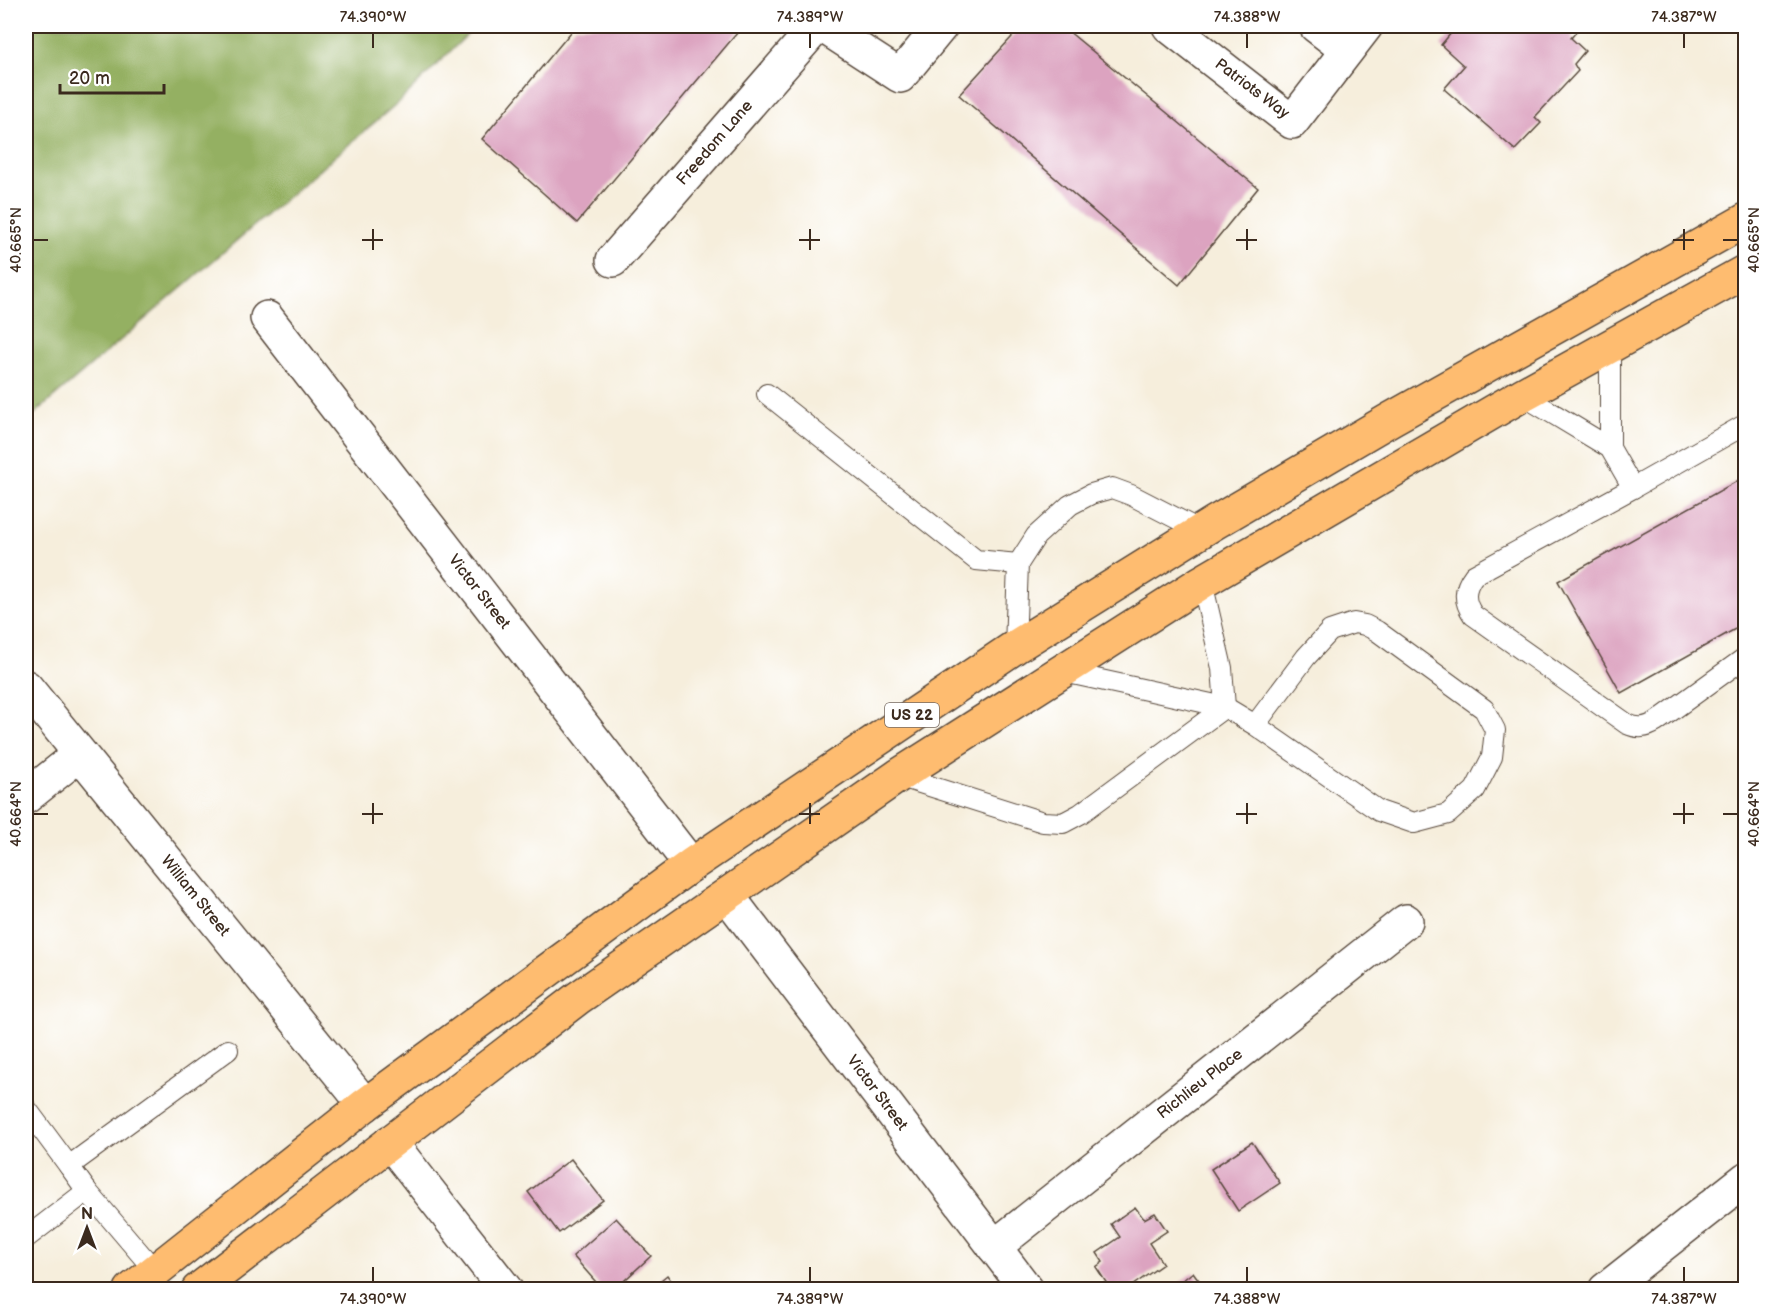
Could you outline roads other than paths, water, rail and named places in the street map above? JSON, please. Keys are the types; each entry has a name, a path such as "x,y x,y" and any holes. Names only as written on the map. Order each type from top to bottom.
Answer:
{"highway":[{"name":"US 22","path":"143,1280 365,1105 691,865 1015,647 1201,531 1391,419 1746,220"},
{"name":"US 22","path":"198,1290 578,999 898,776 1059,671 1202,582 1522,395 1746,271"}],"street":[{"name":"Freedom Lane","path":"613,260 817,26"},
{"path":"823,26 900,76 941,26"},
{"name":"Patriots Way","path":"1169,26 1292,122 1357,38 1316,26"},
{"name":"Victor Street","path":"267,318 691,865"},
{"name":"William Street","path":"26,687 365,1105"},
{"path":"26,797 80,754"},
{"name":"Victor Street","path":"727,895 1028,1290"},
{"name":"Richlieu Place","path":"994,1247 1406,921"},
{"path":"390,1142 506,1290"},
{"path":"1605,1290 1746,1179"}],"lane":[{"path":"1610,345 1610,448"},
{"path":"766,394 976,560 1018,564"},
{"path":"1522,395 1610,448 1633,488"},
{"path":"1746,424 1474,575 1468,582 1465,592 1468,608 1473,615 1627,724 1637,728 1647,727 1656,722 1746,657"},
{"path":"1015,647 1018,564 1036,536 1070,506 1091,494 1112,488 1131,495 1201,531"},
{"path":"1202,582 1222,668 1225,708"},
{"path":"1059,671 1225,708 1255,725 1379,811 1414,823 1448,814 1474,790 1492,757 1495,730 1484,709 1377,631 1354,622 1330,631 1306,657 1255,725"},
{"path":"898,776 1043,822 1063,823 1080,814 1225,708"},
{"path":"69,1166 228,1050"},
{"path":"26,1108 87,1191 143,1280"},
{"path":"26,1238 87,1191"}]}
